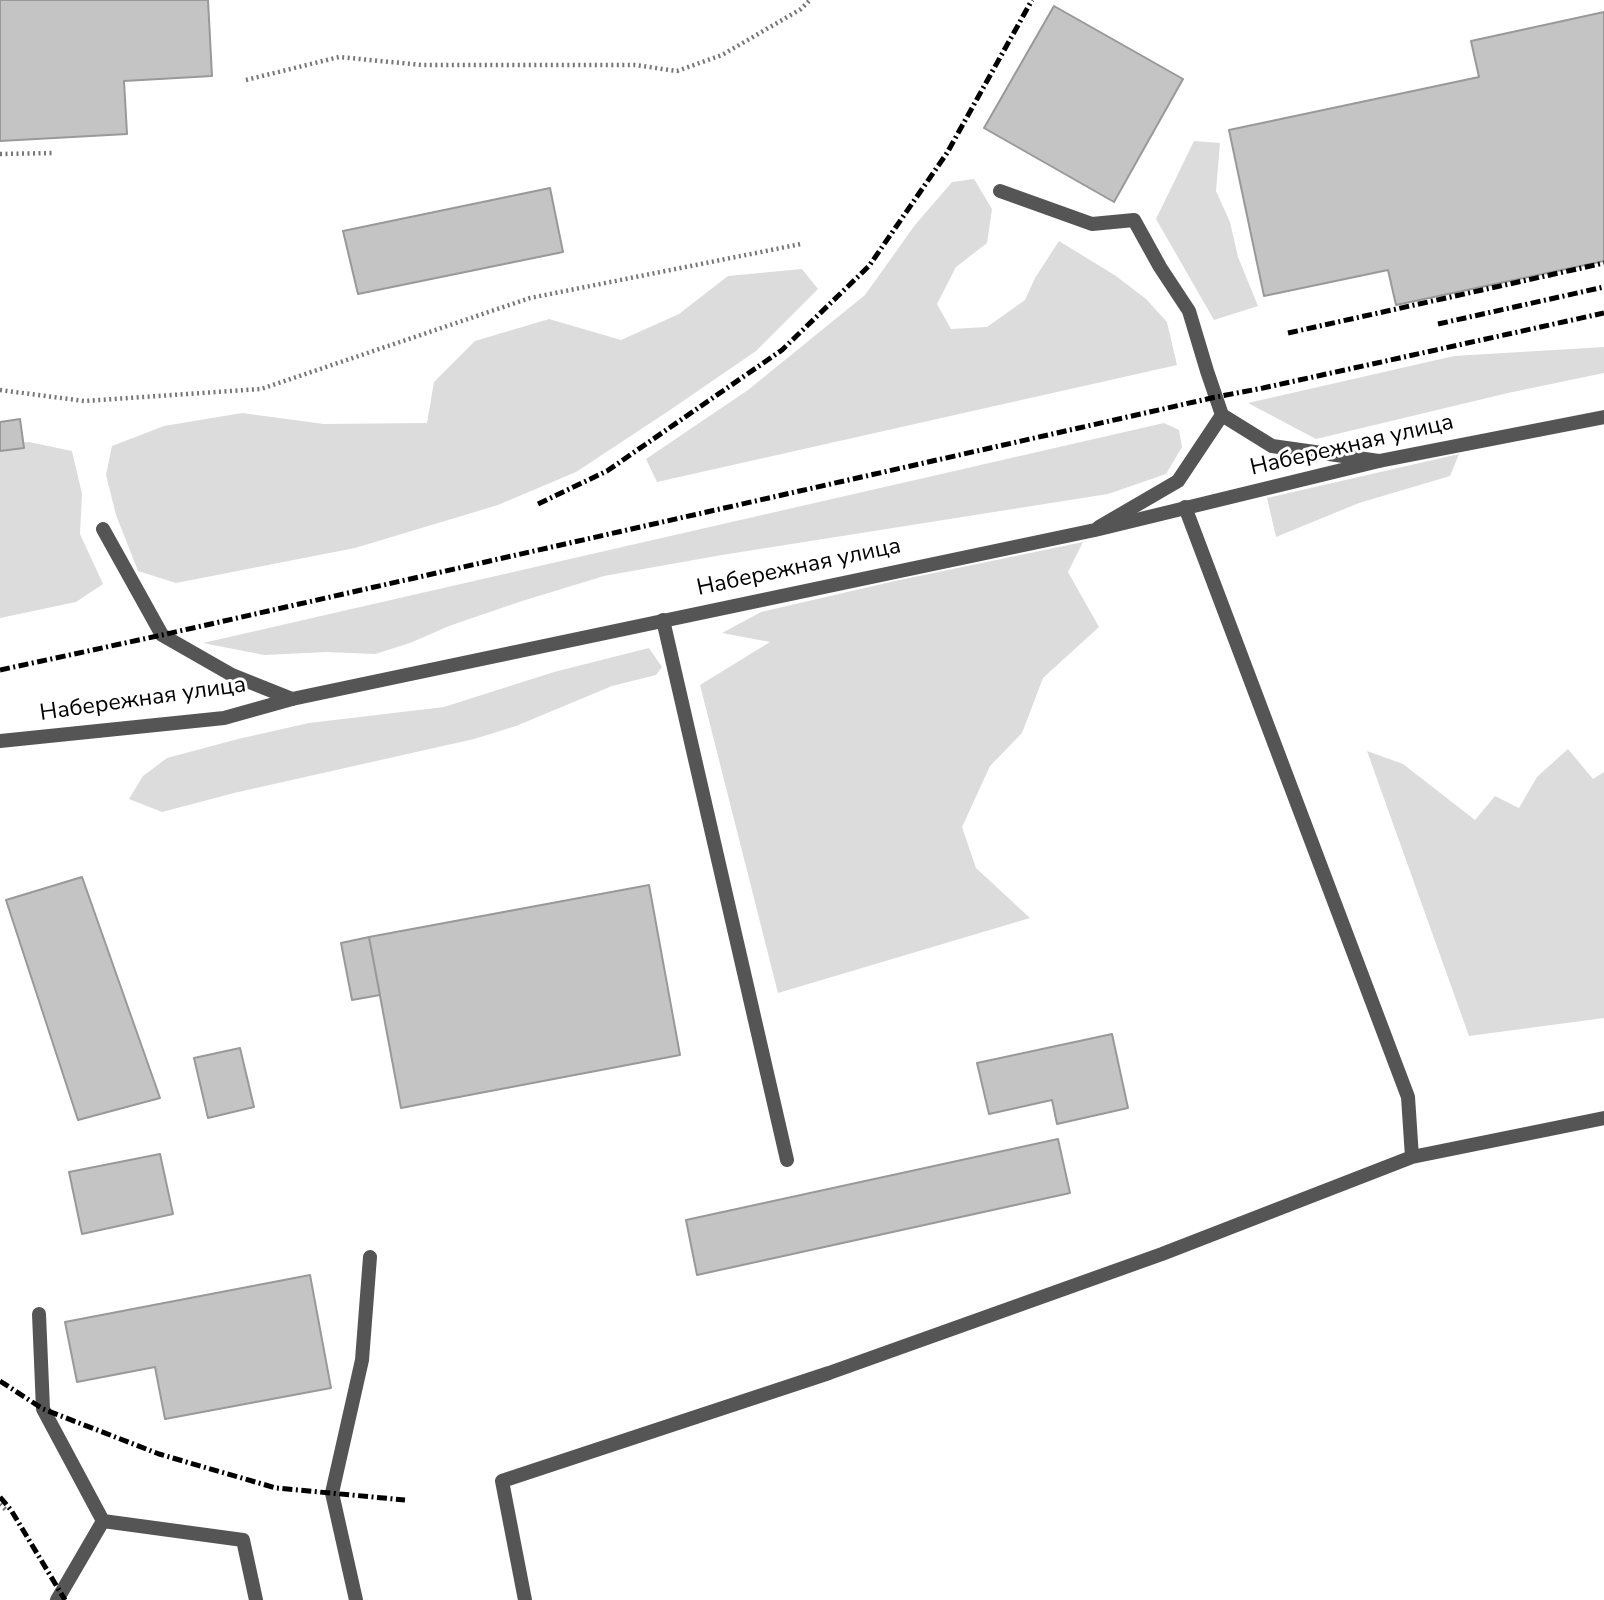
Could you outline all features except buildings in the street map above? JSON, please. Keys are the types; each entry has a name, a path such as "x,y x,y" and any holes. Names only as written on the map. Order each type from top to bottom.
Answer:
{"street":[{"path":"1000,191 1092,224 1134,220 1189,311 1206,372 1222,415 1272,446 1379,461"},
{"path":"1095,530 1178,481 1222,415"},
{"name":"Набережная улица","path":"0,741 225,718 292,699 1095,530 1379,461 1604,416"},
{"path":"1185,508 1408,1097 1412,1157"},
{"path":"103,529 162,635 232,675 292,699"},
{"path":"663,620 787,1160"},
{"path":"525,1600 502,1481 880,1354 1162,1254 1412,1157 1604,1118"},
{"path":"356,1600 332,1493 362,1360 370,1257"},
{"path":"39,1314 43,1409 103,1521"},
{"path":"57,1600 103,1521"},
{"path":"103,1521 243,1540 256,1600"}],"path":[{"path":"246,80 339,57 422,65 635,65 677,71 722,55 801,9 810,0"},
{"path":"0,154 55,153"},
{"path":"0,390 84,401 261,389 530,298 801,244"},
{"path":"0,1504 6,1510"}],"shaded area":[{"path":"1194,141 1220,143 1216,191 1230,222 1238,257 1258,306 1214,320 1156,219"},
{"path":"974,179 992,209 987,243 956,267 937,304 951,329 987,327 1025,300 1035,278 1059,241 1116,276 1146,299 1167,322 1177,365 657,482 646,459 748,390 865,295 915,225 952,182"},
{"path":"802,269 818,289 756,351 576,472 498,505 355,548 176,583 138,571 116,515 106,475 112,446 164,426 242,413 324,424 427,423 434,382 475,341 549,319 621,340 679,314 728,276"},
{"path":"1604,347 1604,373 1316,439 1248,403 1454,356"},
{"path":"1164,423 1179,430 1182,447 1166,474 1108,494 604,576 519,602 375,654 326,652 264,655 203,643"},
{"path":"29,442 72,451 82,494 80,534 103,584 76,602 0,618 0,444"},
{"path":"1459,454 1450,476 1359,503 1276,537 1267,498"},
{"path":"1083,542 1068,572 1099,627 1043,678 1022,733 990,766 962,827 976,868 1030,918 778,993 700,685 770,642 722,633 761,612"},
{"path":"649,648 662,667 656,675 612,686 516,726 474,739 162,812 129,799 143,776 167,758 309,723 444,707 554,672"},
{"path":"1568,749 1593,779 1604,772 1604,1018 1469,1036 1367,751 1403,764 1475,820 1495,796 1519,808 1537,777"}],"railway":[{"path":"538,504 607,471 782,350 869,266 947,153 1032,0"},
{"path":"1288,333 1604,263"},
{"path":"1438,324 1604,287"},
{"path":"0,670 1216,397 1604,313"},
{"path":"0,1381 43,1409 159,1454 276,1488 405,1500"},
{"path":"0,1497 11,1510 65,1600"}]}
